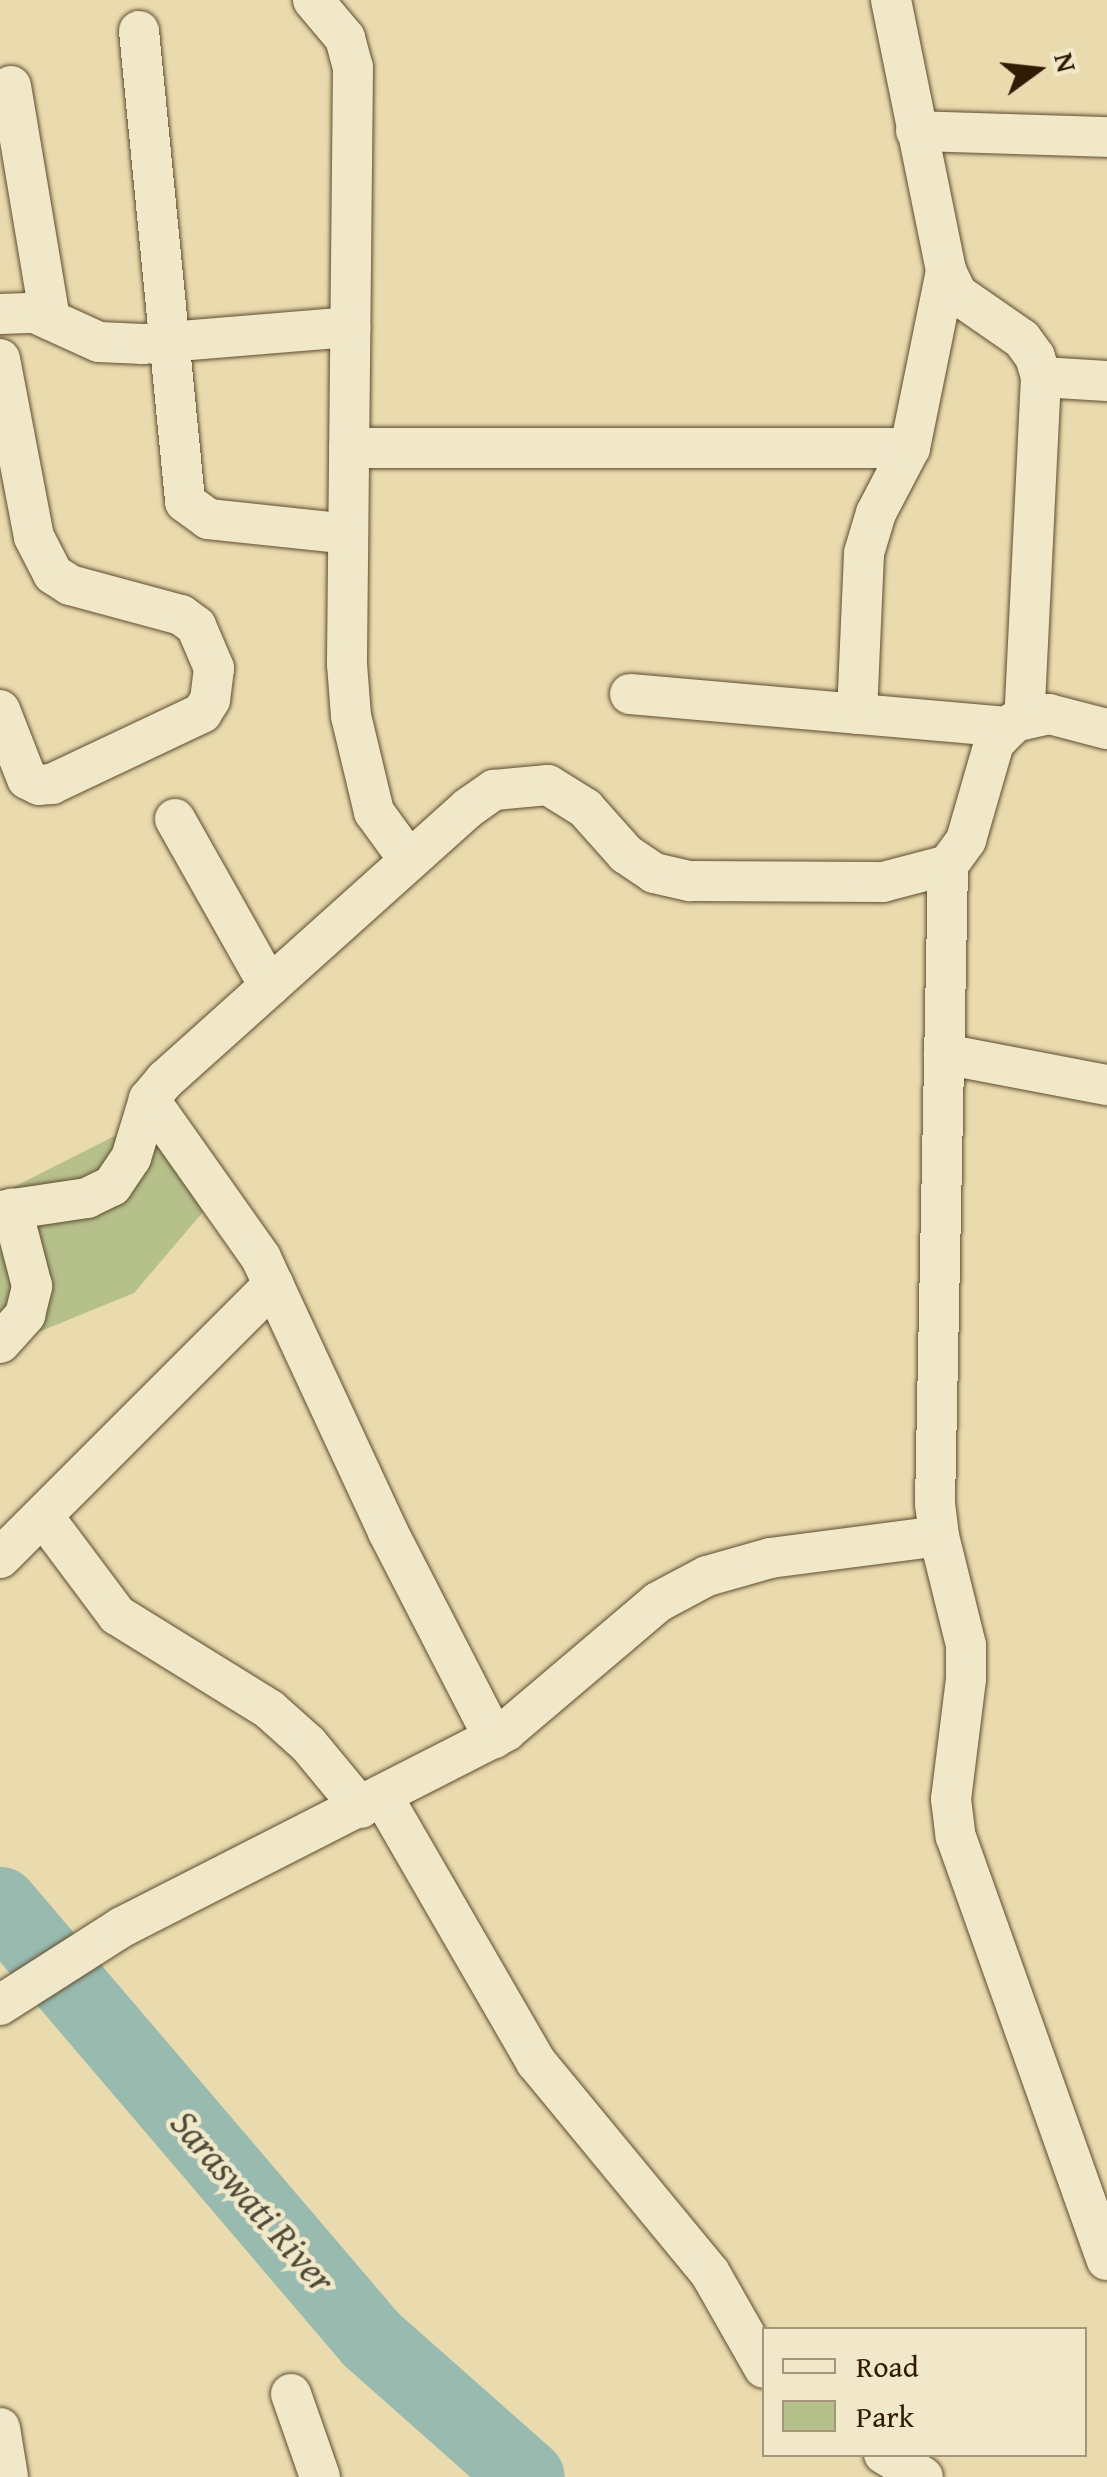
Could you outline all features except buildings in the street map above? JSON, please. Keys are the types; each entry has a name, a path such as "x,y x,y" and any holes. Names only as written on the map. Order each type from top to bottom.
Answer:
{"street":[{"path":"313,0 345,38 353,67 347,664 360,766 374,812 409,860"},
{"path":"891,0 946,271 957,294 1022,339 1036,357 1042,377 1017,723 994,743 966,840 948,864 935,1504 938,1536 966,1645 951,1799 956,1837 1107,2260"},
{"path":"139,31 186,502 208,519 348,534"},
{"path":"12,86 50,320"},
{"path":"916,132 1107,137"},
{"path":"857,714 864,553 876,513 910,448 946,271"},
{"path":"0,314 35,313 99,342 172,342 350,327"},
{"path":"0,358 34,538 54,574 70,585 181,615 196,626 214,668 210,700 190,722 52,784 39,785 27,779 0,710"},
{"path":"1042,377 1107,381"},
{"path":"349,448 910,448"},
{"path":"630,694 1017,723 1049,714 1107,729"},
{"path":"0,1343 25,1315 32,1286 6,1210 87,1198 112,1186 131,1158 149,1100 164,1080 409,860 494,790 548,785 585,808 626,854 654,873 690,881 883,882 948,864"},
{"path":"175,820 269,986"},
{"path":"944,1054 1107,1085"},
{"path":"149,1100 239,1226 274,1284 388,1532 494,1738"},
{"path":"0,1558 274,1284"},
{"path":"43,1516 117,1615 270,1710 372,1802 536,2062 710,2273 762,2364"},
{"path":"0,2005 122,1927 494,1738 658,1602 707,1576 770,1558 938,1536"},
{"path":"291,2394 320,2477"},
{"path":"0,2428 8,2477"},
{"path":"889,2457 923,2477"}],"green space":[{"path":"146,1120 203,1212 134,1293 41,1331 0,1317 0,1194"}],"waterway":[{"name":"Saraswati River","path":"0,1904 371,2339 527,2477"}]}
